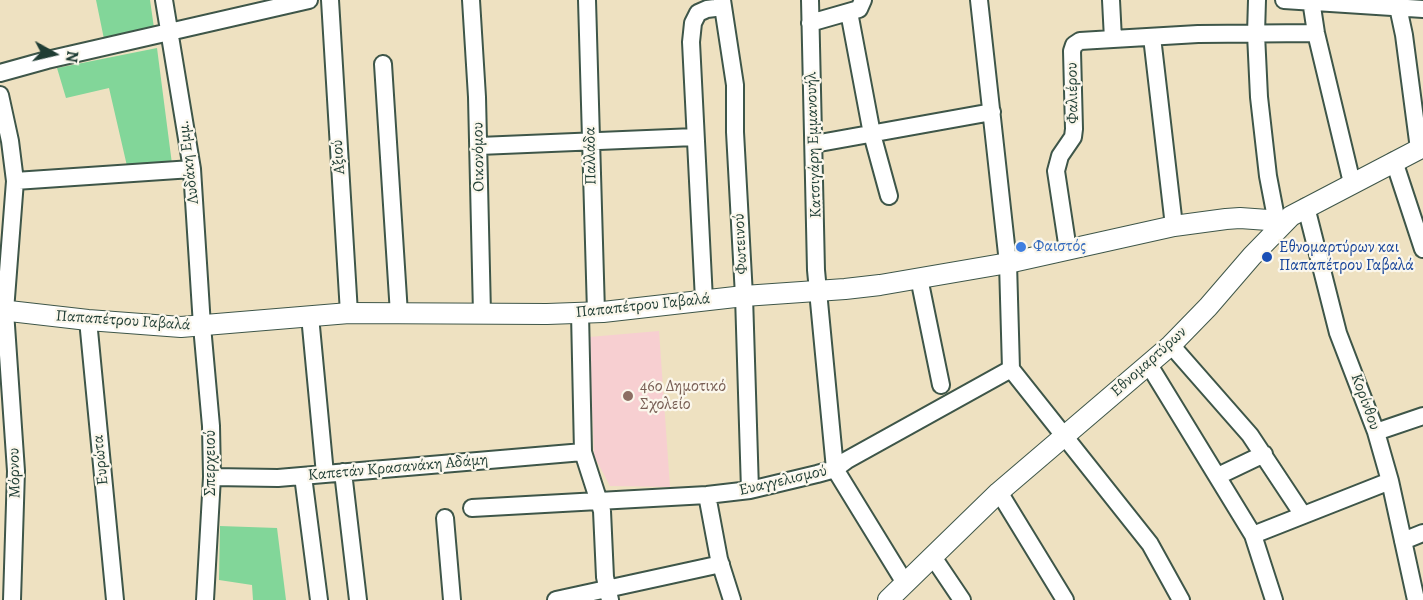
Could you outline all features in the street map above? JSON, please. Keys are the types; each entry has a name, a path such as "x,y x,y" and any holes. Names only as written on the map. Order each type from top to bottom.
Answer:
{"street":[{"name":"Λυδάκη Εμμ.","path":"164,0 192,169 202,326"},
{"path":"0,73 47,60 309,0"},
{"name":"Αξιού","path":"330,0 349,313"},
{"name":"Οικονόμου","path":"471,0 479,146 482,314"},
{"name":"Παλλάδα","path":"586,0 591,142 588,313"},
{"name":"Κατσιγάρη Εμμανουήλ","path":"810,0 817,291 835,469"},
{"path":"810,22 859,9 863,0"},
{"path":"979,0 1008,263 1011,369 1150,544 1180,600"},
{"path":"1111,0 1113,39"},
{"path":"1257,0 1256,33 1261,118 1268,176 1278,228"},
{"path":"1284,0 1423,9"},
{"path":"1311,1 1316,33 1352,183"},
{"path":"704,300 691,42 693,23 698,13 723,3"},
{"name":"Φωτεινού","path":"723,3 735,85 750,490"},
{"path":"1398,7 1421,148"},
{"path":"849,12 872,134 889,196"},
{"name":"Φαλιέρου","path":"1068,250 1056,171 1060,156 1073,137 1072,51 1074,45 1080,41 1152,37 1316,33"},
{"path":"1152,37 1174,226"},
{"path":"383,64 399,314"},
{"name":"Μόρνου","path":"0,96 10,141 15,181 3,310 16,471 12,600"},
{"path":"814,144 992,112"},
{"path":"479,146 695,138"},
{"name":"Εθνομαρτύρων","path":"888,600 999,492 1064,434 1171,345 1291,216 1421,148"},
{"path":"1394,161 1423,249"},
{"path":"15,181 192,169"},
{"name":"Κορίνθου","path":"1306,207 1338,333 1376,432 1390,481 1416,600"},
{"name":"Παπαπέτρου Γαβαλά","path":"3,310 151,326 202,326 349,313 588,313 744,296 860,288 1008,263 1174,226 1240,218 1268,220 1278,228"},
{"path":"919,278 941,385"},
{"path":"588,313 583,452 600,502 609,594"},
{"path":"310,316 325,474"},
{"name":"Ευρώτα","path":"88,320 115,600"},
{"name":"Σπερχειού","path":"202,326 211,426 212,477 205,600"},
{"path":"1171,345 1264,454 1303,515"},
{"path":"1149,365 1253,535 1274,600"},
{"name":"Ευαγγελισμού","path":"472,508 706,495 750,490 835,469 847,460 1011,369"},
{"path":"1376,432 1423,416"},
{"name":"Καπετάν Κρασανάκη Αδάμη","path":"212,477 278,478 583,452"},
{"path":"1218,476 1264,454"},
{"path":"835,469 905,583"},
{"path":"343,472 358,600"},
{"path":"303,476 319,600"},
{"path":"1253,535 1390,481"},
{"path":"999,492 1065,600"},
{"path":"706,495 721,564 732,600"},
{"path":"445,518 452,600"},
{"path":"1403,541 1423,533"},
{"path":"933,556 962,600"},
{"path":"556,600 609,594 721,564"}],"shaded area":[{"name":"46ο Δημοτικό Σχολείο","path":"659,331 670,487 610,486 594,456 589,337"}],"green space":[{"path":"96,0 150,0 154,28 104,39"},
{"path":"157,48 172,164 127,166 109,88 66,98 57,68"},
{"path":"220,526 277,528 286,600 253,600 252,585 219,580"}],"place":[{"name":"Φαιστός","path":"1021,247"},
{"name":"Εθνομαρτύρων και Παπαπέτρου Γαβαλά","path":"1267,257"},
{"name":"46ο Δημοτικό Σχολείο","path":"628,396"}]}
